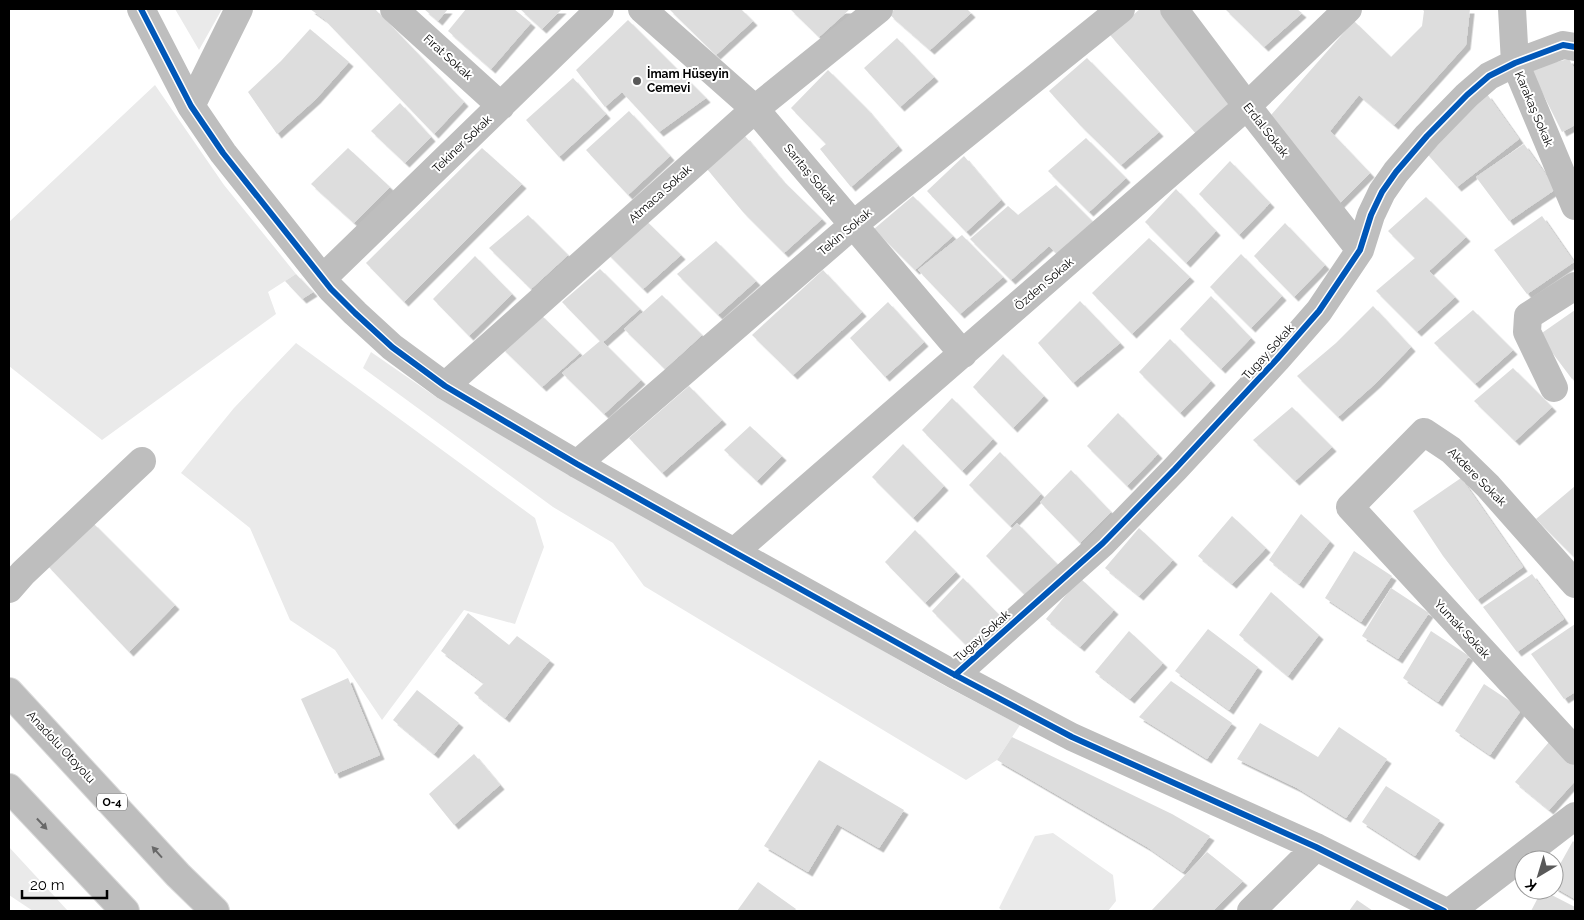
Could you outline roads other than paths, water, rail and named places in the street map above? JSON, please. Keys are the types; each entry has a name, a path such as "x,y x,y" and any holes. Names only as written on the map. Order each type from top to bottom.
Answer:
{"highway":[{"name":"Anadolu Otoyolu","path":"9,692 178,875 215,911"},
{"path":"9,788 125,911"}],"street":[{"path":"141,9 191,106 223,153 324,288 392,347 446,386 577,464 955,675 1072,737 1316,847 1444,911"},
{"path":"191,106 239,9"},
{"name":"Fırat Sokak","path":"394,9 501,106"},
{"name":"Tekiner Sokak","path":"324,288 501,106 600,9"},
{"name":"Sarıtaş Sokak","path":"642,9 755,109 963,354"},
{"name":"Atmaca Sokak","path":"446,386 755,109 879,9"},
{"name":"Tekin Sokak","path":"577,464 853,225 1121,9"},
{"name":"Erdal Sokak","path":"1174,9 1360,250"},
{"name":"Özden Sokak","path":"734,552 1247,106 1348,9"},
{"name":"Karakaş Sokak","path":"1512,9 1515,63 1575,206"},
{"name":"Tugay Sokak","path":"955,675 1103,543 1277,359 1319,311 1360,250 1371,215 1382,192 1396,172 1427,136 1467,95 1489,76 1515,63 1563,46 1575,47"},
{"path":"1554,388 1527,332 1528,316 1575,286"},
{"name":"Akdere Sokak","path":"1350,507 1424,432 1452,450 1488,486 1575,584"},
{"path":"9,589 23,573 142,461"},
{"name":"Yumak Sokak","path":"1350,507 1575,751"},
{"path":"1451,911 1575,816"},
{"path":"1251,911 1316,847"}],"place":[{"name":"İmam Hüseyin Cemevi","path":"637,81"}]}
